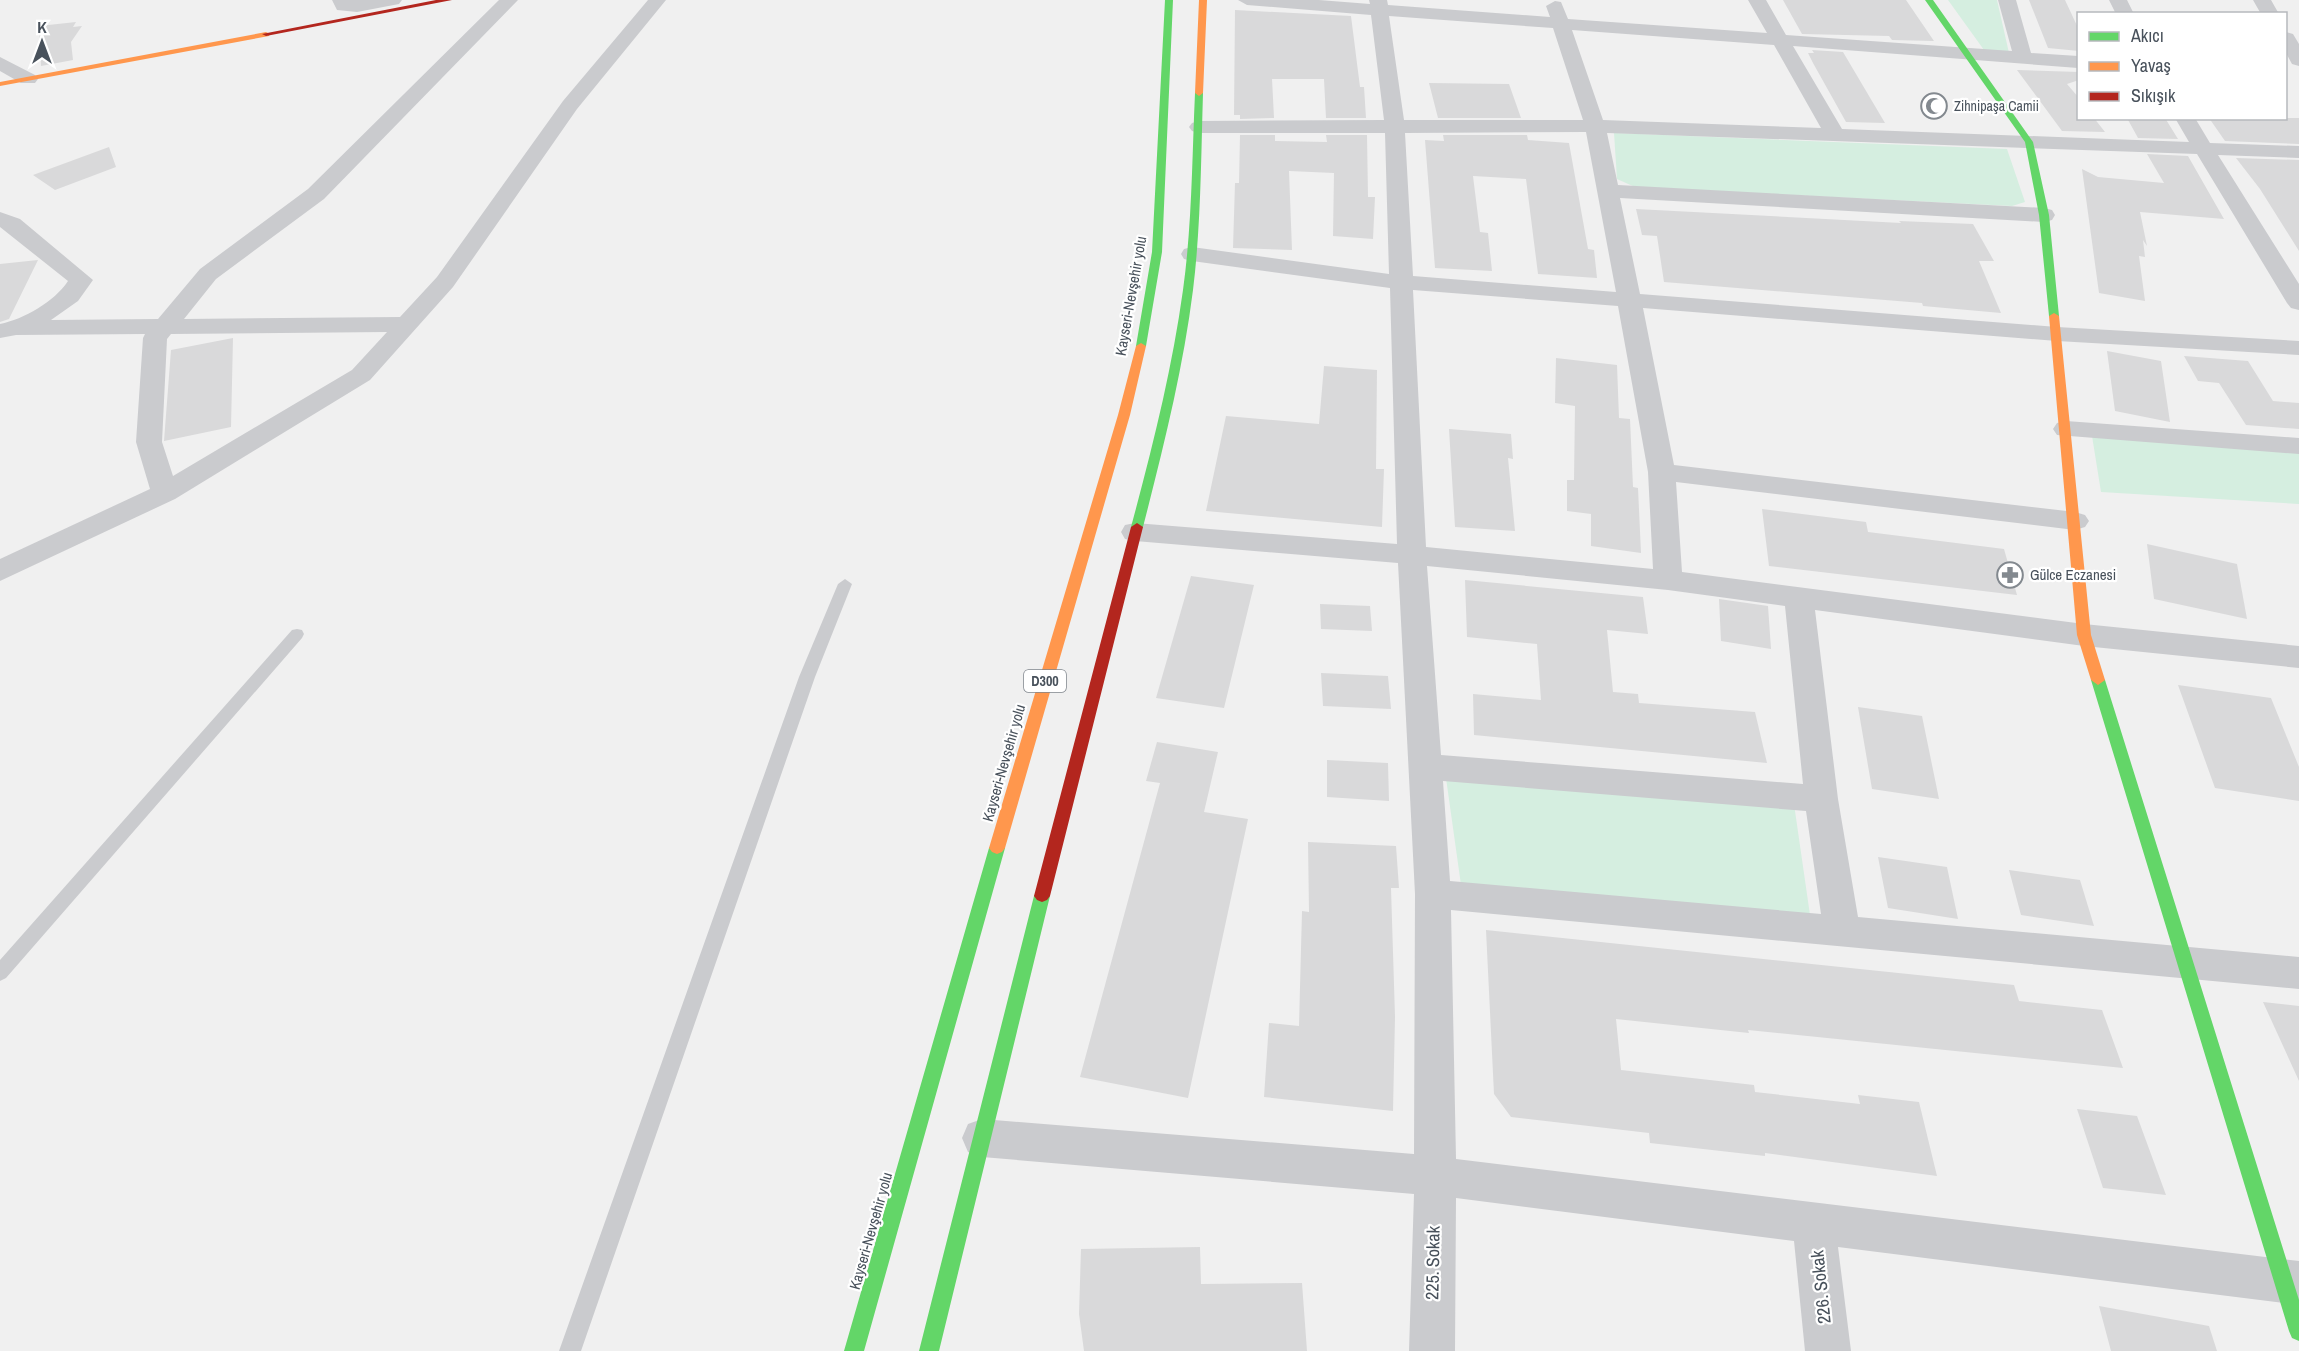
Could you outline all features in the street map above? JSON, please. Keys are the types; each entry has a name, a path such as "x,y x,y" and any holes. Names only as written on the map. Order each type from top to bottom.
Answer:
{"main road":[{"path":"0,84 448,0"},
{"name":"Kayseri-Nevşehir yolu","path":"854,1351 1043,686 1124,415 1144,334 1157,252 1169,0"},
{"path":"929,1351 1166,417 1181,336 1192,254 1203,0"},
{"path":"1929,0 1970,55 2029,142 2044,215 2076,521 2084,635 2186,964 2293,1282 2299,1331"}],"street":[{"path":"341,0 343,6 357,7 393,0"},
{"path":"165,494 149,442 155,338 208,274 316,194 508,0"},
{"path":"0,571 165,494 361,375 445,282 570,105 657,0"},
{"path":"1247,0 1378,5 1781,40 2077,62"},
{"path":"1553,0 1595,126 1608,191 1662,472 1668,580"},
{"path":"1756,0 1835,135"},
{"path":"2007,0 2023,59"},
{"name":"225. Sokak","path":"1378,5 1395,128 1412,555 1433,894 1435,1176 1432,1351"},
{"path":"2287,41 2297,71"},
{"path":"0,63 27,79"},
{"path":"2186,120 2299,303"},
{"path":"1199,127 1595,126 2299,152"},
{"path":"1608,191 2044,215"},
{"path":"0,219 12,224 81,280 73,294 49,313 5,328"},
{"path":"1192,254 1400,282 2057,334 2299,348"},
{"path":"5,328 407,324"},
{"path":"2066,429 2299,446"},
{"path":"1662,472 2076,521"},
{"path":"1135,532 1412,555 1668,580 2084,635 2299,657"},
{"path":"1799,597 1821,799 1842,932"},
{"path":"1426,767 1821,799"},
{"path":"1433,894 2299,973"},
{"path":"982,1138 1435,1176 2293,1282"},
{"name":"226. Sokak","path":"1814,1223 1828,1351"}],"lane":[{"path":"570,1351 807,677 845,584"},
{"path":"0,973 297,634"}],"green space":[{"path":"1948,0 1997,0 2009,53 1984,50"},
{"path":"1614,133 2007,149 2025,202 2012,206 1635,187 1617,179"},
{"path":"2092,436 2299,451 2299,504 2101,492"},
{"path":"1446,778 1794,804 1810,915 1461,885"}],"building":[{"path":"1783,0 1906,0 1934,41 1892,40 1889,36 1802,34"},
{"path":"2029,0 2065,0 2077,26 2077,51 2048,48"},
{"path":"1235,10 1351,16 1360,87 1364,87 1366,118 1326,118 1324,79 1272,79 1274,118 1240,119 1240,115 1234,115"},
{"path":"76,22 73,27 82,26 71,42 73,60 41,66 39,26"},
{"path":"1812,50 1843,52 1885,123 1846,122 1808,53 1814,53"},
{"path":"2017,70 2077,72 2077,81 2067,84 2077,96 2077,120 2096,120 2105,132 2062,131"},
{"path":"1429,83 1509,84 1521,118 1438,118"},
{"path":"2299,118 2299,144 2225,141 2210,120"},
{"path":"2128,120 2166,120 2178,139 2138,138"},
{"path":"1240,135 1275,135 1275,141 1327,142 1326,135 1367,135 1368,197 1375,197 1373,239 1333,236 1334,173 1289,171 1292,250 1233,248 1235,183 1239,183"},
{"path":"1443,135 1527,135 1528,140 1569,143 1588,249 1594,250 1597,278 1538,274 1526,179 1473,176 1480,232 1488,233 1492,271 1435,268 1425,140 1444,141"},
{"path":"109,147 116,167 55,190 33,175"},
{"path":"2147,154 2188,156 2224,219 2140,212 2147,246 2143,240 2145,257 2139,256 2145,301 2099,293 2082,169 2098,177 2164,183"},
{"path":"2236,158 2299,160 2299,251 2260,189"},
{"path":"1636,209 1901,223 1899,221 1973,224 1994,261 1979,261 2001,313 1923,306 1922,303 1664,282 1657,236 1642,235"},
{"path":"38,260 9,319 0,322 0,264"},
{"path":"233,338 231,427 164,441 171,350"},
{"path":"2107,351 2161,361 2170,422 2115,411"},
{"path":"2184,356 2248,361 2273,401 2299,403 2299,429 2246,425 2219,383 2198,381"},
{"path":"1556,358 1617,365 1619,418 1630,419 1633,487 1638,488 1641,553 1591,546 1591,514 1567,511 1567,480 1574,480 1575,406 1555,403"},
{"path":"1324,366 1377,370 1376,469 1384,469 1382,527 1206,511 1226,416 1319,424"},
{"path":"1449,429 1511,434 1513,459 1508,458 1515,531 1455,527"},
{"path":"1762,509 1866,522 1868,532 2004,549 2017,595 1769,566"},
{"path":"2147,544 2237,564 2247,619 2154,599"},
{"path":"1191,576 1254,585 1224,708 1156,698"},
{"path":"1465,580 1643,597 1648,634 1607,630 1613,692 1638,694 1639,703 1755,712 1767,763 1474,735 1473,694 1541,700 1537,644 1467,637"},
{"path":"1719,599 1768,606 1771,649 1721,641"},
{"path":"1320,604 1370,606 1372,631 1321,629"},
{"path":"1321,673 1388,676 1391,709 1323,706"},
{"path":"2178,685 2271,698 2299,767 2299,801 2215,788"},
{"path":"1858,707 1922,716 1939,799 1872,789"},
{"path":"1157,742 1218,752 1204,812 1248,819 1188,1098 1080,1077 1160,783 1146,781"},
{"path":"1327,760 1388,763 1389,801 1327,797"},
{"path":"1308,842 1396,846 1399,888 1391,888 1395,1017 1393,1111 1264,1097 1269,1023 1299,1026 1302,911 1309,912"},
{"path":"1878,857 1947,867 1958,919 1888,908"},
{"path":"2009,870 2080,880 2094,926 2021,915"},
{"path":"1486,930 2014,985 2019,1001 2102,1010 2123,1068 1616,1019 1621,1070 1754,1085 1755,1092 1860,1104 1858,1095 1919,1102 1937,1176 1765,1153 1765,1156 1650,1143 1649,1133 1511,1117 1494,1094"},
{"path":"2263,1002 2299,1006 2299,1081"},
{"path":"2077,1109 2137,1116 2166,1195 2103,1188"},
{"path":"1200,1247 1201,1284 1302,1283 1307,1351 1084,1351 1079,1314 1081,1249"},
{"path":"2099,1306 2209,1326 2217,1351 2111,1351"}],"traffic: fast":[{"path":"1141,346 1157,252 1169,0"},
{"path":"1929,0 2029,142 2044,215 2054,316"},
{"path":"1137,527 1163,425 1188,288 1192,253 1199,93"},
{"path":"2098,680 2299,1331"},
{"path":"854,1351 997,848"},
{"path":"929,1351 1042,896"}],"traffic: slow":[{"path":"1199,93 1203,0"},
{"path":"0,84 266,34"},
{"path":"2054,316 2084,635 2098,680"},
{"path":"997,848 1124,415 1141,346"}],"traffic: jam":[{"path":"266,34 448,0"},
{"path":"1042,896 1137,527"}],"place":[{"name":"Zihnipaşa Camii","path":"1934,106"},
{"name":"Gülce Eczanesi","path":"2010,575"}]}
